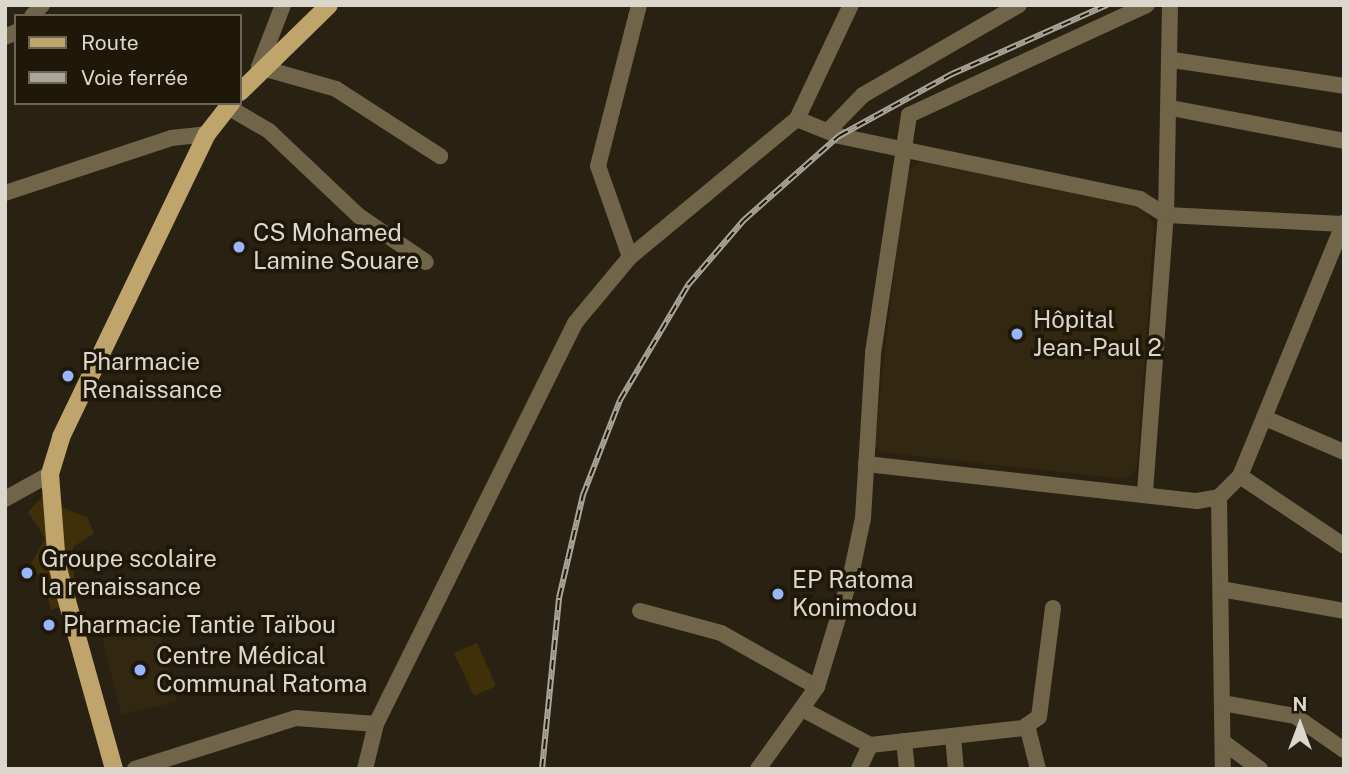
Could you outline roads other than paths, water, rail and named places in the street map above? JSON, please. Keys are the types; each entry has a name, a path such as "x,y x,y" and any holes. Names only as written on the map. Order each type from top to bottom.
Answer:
{"main road":[{"path":"242,89 259,67 329,5"},
{"path":"114,769 57,565 50,474 61,437 207,134 229,105"}],"street":[{"path":"284,5 259,67 336,89 440,156"},
{"path":"630,257 598,166 639,5"},
{"path":"365,769 376,724 575,323 630,257 797,120 851,5"},
{"path":"828,131 863,94 1019,5"},
{"path":"758,769 804,710 817,687 851,575 866,464 873,353 900,149 917,107 1147,5"},
{"path":"1145,492 1166,215 1174,60 1170,5"},
{"path":"1174,60 1344,86"},
{"path":"229,105 270,131 359,216 426,262"},
{"path":"1171,108 1344,141"},
{"path":"797,120 828,131 900,149 1140,199 1166,215 1344,223 1240,476 1219,497 1223,769"},
{"path":"5,193 171,138 207,134"},
{"path":"1265,418 1344,452"},
{"path":"866,464 1219,497"},
{"path":"5,499 50,474"},
{"path":"1240,476 1344,546"},
{"path":"1221,589 1344,611"},
{"path":"804,710 870,745 1027,725 1039,717 1053,608"},
{"path":"640,611 722,633 817,687"},
{"path":"1223,703 1295,716 1344,750"},
{"path":"135,769 296,718 376,724"},
{"path":"1027,725 1038,769"},
{"path":"953,736 956,769"},
{"path":"904,741 907,769"},
{"path":"1223,742 1260,769"},
{"path":"859,769 870,745"}],"railway":[{"path":"542,769 559,598 583,495 620,400 688,285 744,220 839,136 952,74 1107,5"}],"place":[{"name":"CS Mohamed Lamine Souare","path":"239,247"},
{"name":"Hôpital Jean-Paul 2","path":"1017,334"},
{"name":"Pharmacie Renaissance","path":"68,376"},
{"name":"Groupe scolaire la renaissance","path":"27,573"},
{"name":"EP Ratoma Konimodou","path":"778,594"},
{"name":"Pharmacie Tantie Taïbou","path":"49,625"},
{"name":"Centre Médical Communal Ratoma","path":"140,670"}]}
